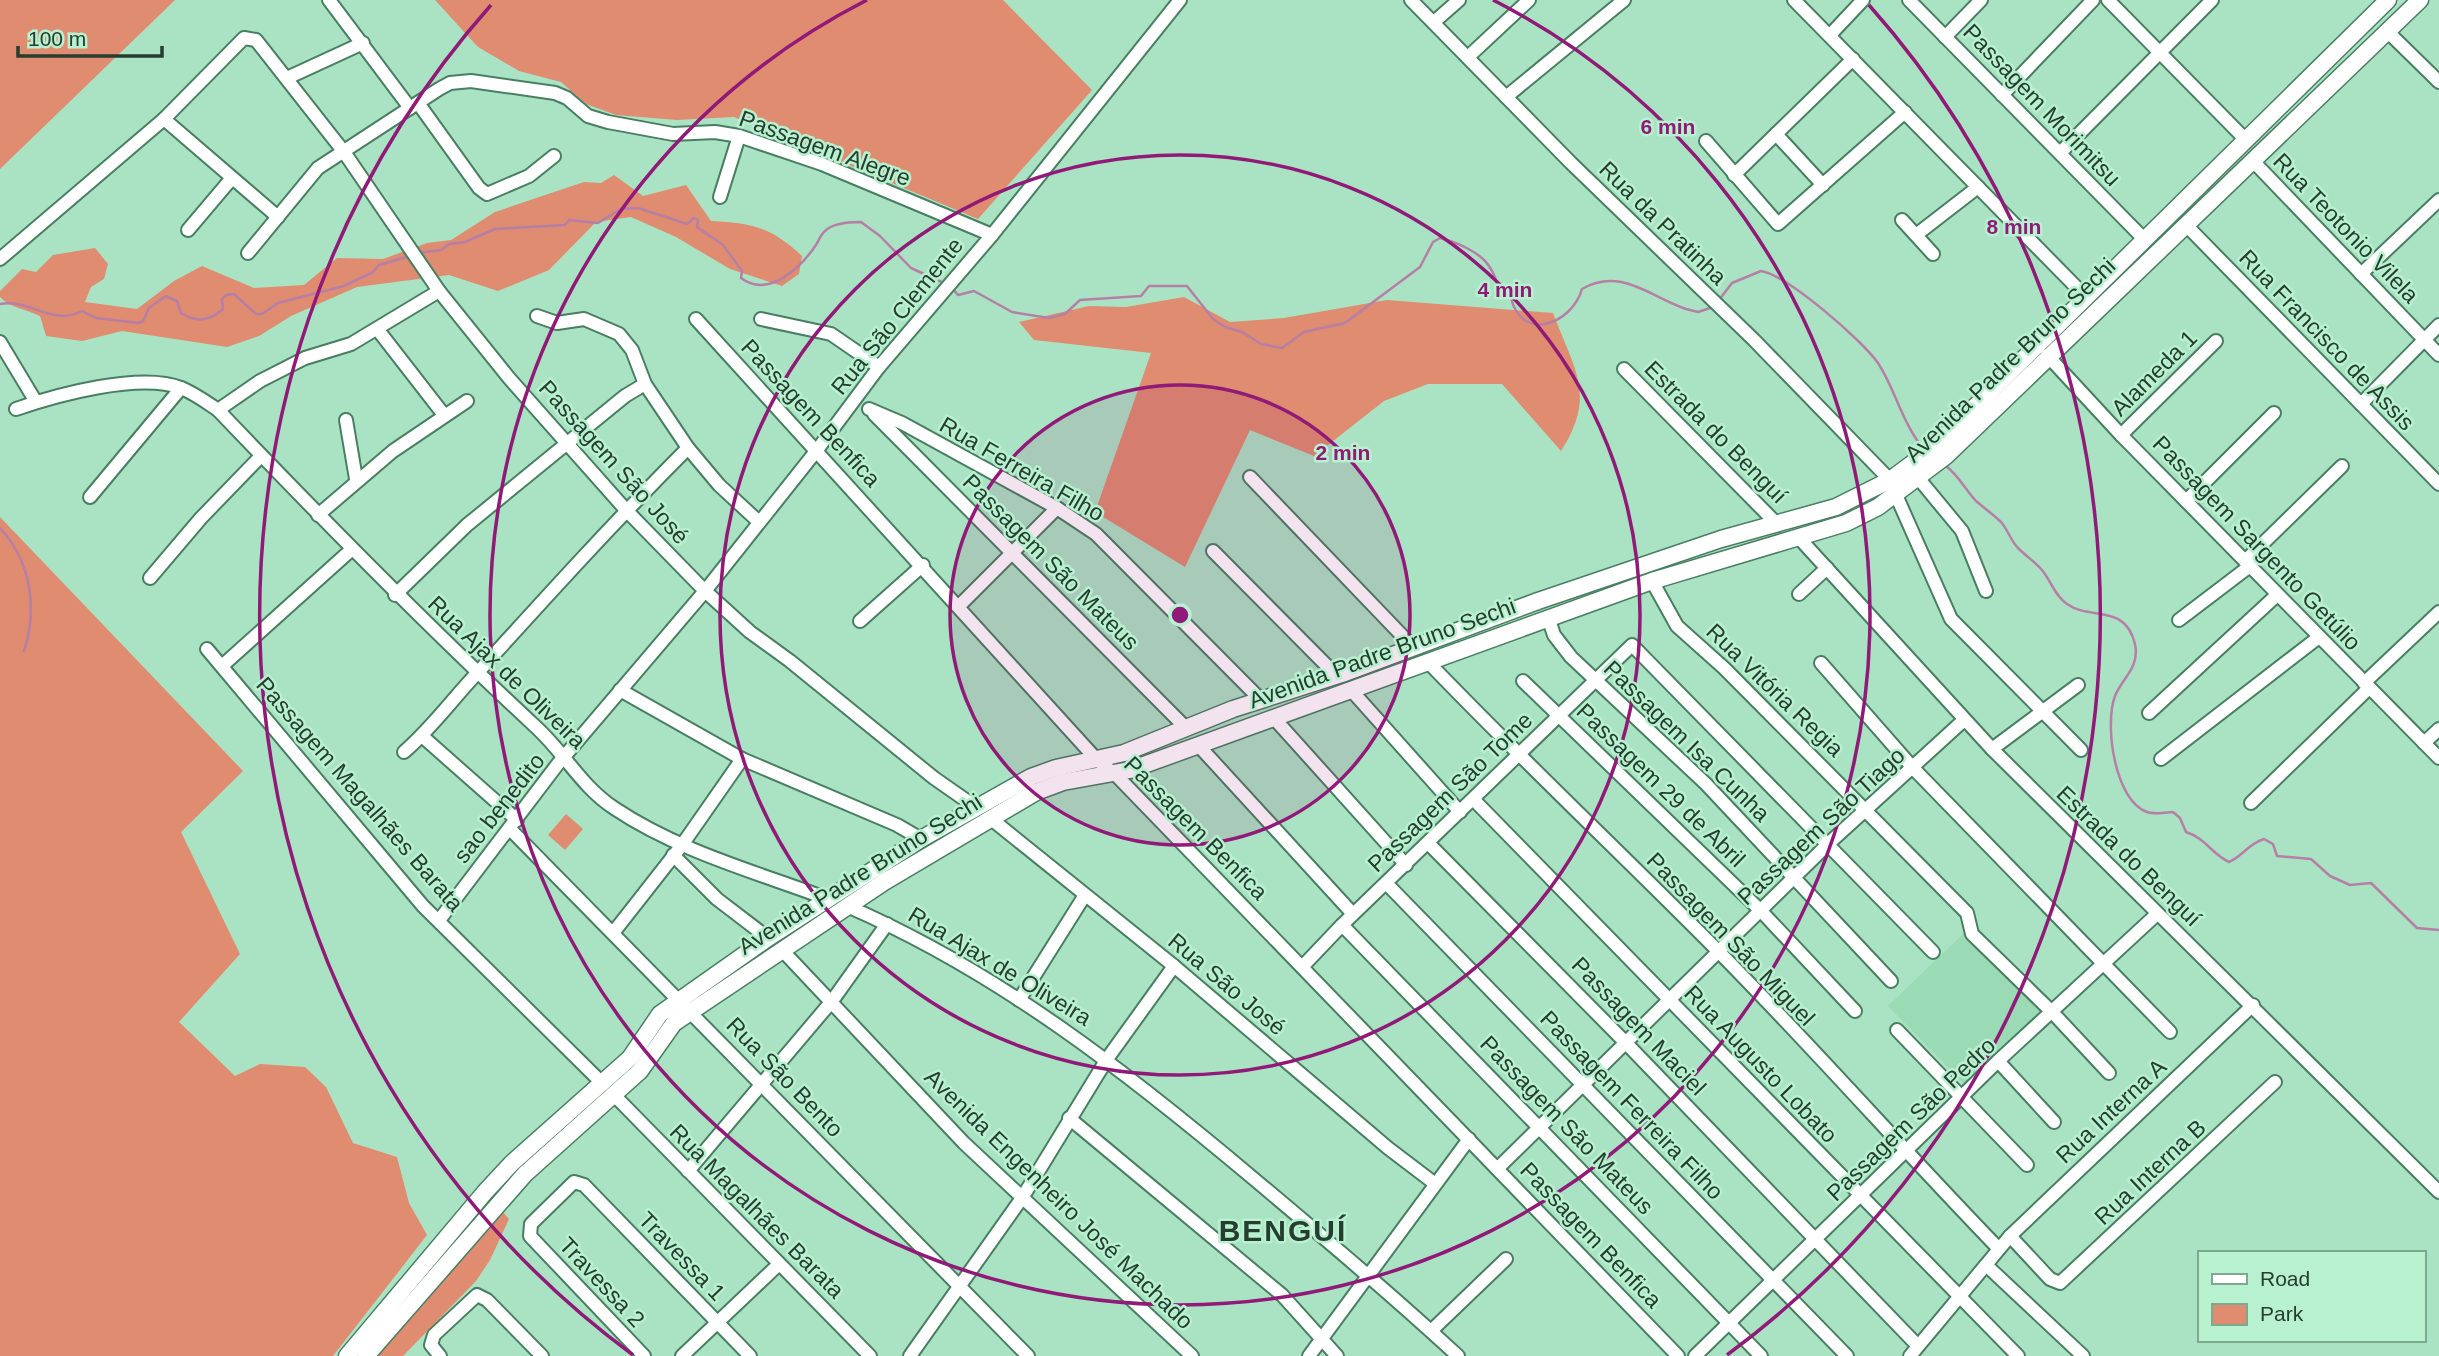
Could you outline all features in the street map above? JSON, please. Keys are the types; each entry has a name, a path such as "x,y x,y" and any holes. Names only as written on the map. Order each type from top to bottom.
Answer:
{"main road":[{"name":"Avenida Padre Bruno Sechi","path":"347,1356 512,1163 651,1059 685,1004 768,938 921,839 1063,782 1115,774 1652,581 1737,554 1800,539 1846,523 1933,448 2388,0"},
{"name":"Avenida Padre Bruno Sechi","path":"685,1004 782,949 984,813 1031,777 1056,768 1124,753 1260,699 1414,648 1648,563 1836,507 1891,484 1919,479 2420,0"},
{"name":"Rua Ajax de Oliveira","path":"828,899 846,906"},
{"name":"Avenida Padre Bruno Sechi","path":"366,1356 525,1174 609,1090"}],"street":[{"path":"329,0 479,188 492,194 529,176 554,156"},
{"name":"Rua São Clemente","path":"567,757 705,591 879,367 992,234 1180,0"},
{"name":"Rua da Pratinha","path":"1411,0 1716,304 1891,484"},
{"path":"1434,22 1459,0"},
{"path":"1468,57 1529,0"},
{"path":"1506,97 1609,5 1624,0"},
{"path":"1794,0 2085,296"},
{"path":"1830,35 1863,0"},
{"name":"Passagem Morimitsu","path":"1909,0 2144,239"},
{"path":"1945,37 1981,0"},
{"path":"2002,95 2093,0"},
{"path":"2108,0 2246,140"},
{"path":"2060,153 2212,0"},
{"path":"2387,31 2439,82"},
{"name":"Passagem São José","path":"163,119 244,38 256,40 344,152 439,291 626,510 705,591 750,632 790,661 934,778 984,813"},
{"path":"287,78 363,43"},
{"path":"1734,175 1853,59"},
{"name":"Passagem Alegre","path":"414,105 450,83 471,81 563,95 588,116 600,120 673,134 715,132 739,136 822,164 992,234"},
{"path":"248,253 318,168 414,105"},
{"path":"1706,141 1776,223 1787,217 1905,111"},
{"path":"0,258 163,119 278,217"},
{"path":"1776,134 1823,185"},
{"path":"720,197 739,136"},
{"name":"Rua Teotonio Vilela","path":"2252,160 2439,355"},
{"path":"188,230 232,178"},
{"path":"1916,235 1978,187"},
{"path":"2361,274 2439,200"},
{"path":"1902,220 1933,254"},
{"name":"Rua Francisco de Assis","path":"2185,224 2439,484"},
{"path":"218,410 260,381 305,358 351,344 439,291"},
{"path":"537,316 557,323 584,319 611,328 632,350 645,384 688,449 719,485 759,522"},
{"name":"Passagem Benfica","path":"696,319 923,565 1097,760 1115,774 1303,966 1678,1356"},
{"path":"761,319 831,334 879,367"},
{"path":"2361,404 2439,325"},
{"path":"378,330 444,415"},
{"name":"Alameda 1","path":"2121,435 2216,341"},
{"path":"0,342 36,402"},
{"name":"Passagem Sargento Getúlio","path":"2048,355 2121,435 2439,758"},
{"name":"Estrada do Benguí","path":"1624,369 1778,524"},
{"path":"16,409 36,402 148,383 181,388"},
{"path":"396,595 467,525 645,384"},
{"path":"90,497 181,388"},
{"name":"Rua Ajax de Oliveira","path":"181,388 218,410 396,595 567,757 592,793 628,817 682,845 828,899"},
{"name":"Passagem São Mateus","path":"855,398 1186,728"},
{"path":"318,515 356,479 467,401"},
{"name":"Rua Ferreira Filho","path":"869,409 1057,508 1096,534 1260,699"},
{"path":"2186,500 2274,413"},
{"path":"346,420 356,479"},
{"path":"404,751 422,736 626,510 688,449"},
{"path":"150,578 201,518 261,456"},
{"path":"2179,620 2248,564 2342,466"},
{"path":"1250,477 1414,648"},
{"path":"1919,479 1962,531 1986,591"},
{"path":"1891,484 1951,619 2081,750"},
{"path":"959,606 1057,508"},
{"name":"Estrada do Benguí","path":"1800,539 1992,750 2253,1005 2439,1192"},
{"path":"222,666 351,550"},
{"path":"1213,551 1336,675"},
{"path":"860,621 923,565"},
{"path":"1799,594 1827,569"},
{"name":"Rua Vitória Regia","path":"1652,581 1677,626 1724,668 1866,808 1967,913 1972,934 2053,1013 2109,1073"},
{"path":"2149,712 2277,595"},
{"path":"2251,803 2439,611"},
{"name":"Passagem Isa Cunha","path":"1548,617 1554,635 1595,681 1706,785 1891,981"},
{"path":"2161,760 2319,637"},
{"name":"Passagem São Tome","path":"1303,966 1353,914 1429,844 1632,645 1828,844"},
{"name":"Passagem Magalhães Barata","path":"207,649 423,906 440,919 609,1090"},
{"name":"Passagem São Miguel","path":"1428,662 1518,757 1719,952 1905,1153 1999,1249"},
{"path":"1821,663 1913,768 2170,1032"},
{"name":"Passagem 29 de Abril","path":"1523,681 1761,911 1855,1011"},
{"path":"1992,750 2040,711 2078,685"},
{"path":"620,690 742,759 897,825 921,839"},
{"path":"1352,691 1460,812"},
{"path":"1273,717 1406,865"},
{"name":"Passagem São Tiago","path":"1497,1168 1828,844 1964,720"},
{"path":"2424,743 2439,729"},
{"name":"Rua São Bento","path":"422,736 513,824 613,933 1028,1356"},
{"path":"1199,746 1353,914"},
{"name":"sao benedito","path":"440,919 567,757"},
{"path":"613,933 682,845 742,759"},
{"name":"Rua Augusto Lobato","path":"1474,800 2018,1356"},
{"name":"Rua São José","path":"984,813 1174,965 1388,1148 1434,1183"},
{"name":"Passagem Maciel","path":"1429,844 1817,1240 1914,1353"},
{"path":"1828,844 1933,952"},
{"path":"673,855 717,899 768,938"},
{"name":"Passagem Ferreira Filho","path":"1387,883 1583,1082 1773,1283 1847,1356"},
{"path":"1019,1000 1085,895"},
{"name":"Rua Ajax de Oliveira","path":"846,906 931,945 1107,1059 1367,1274 1458,1356"},
{"name":"Passagem São Pedro","path":"1695,1356 1861,1198 1998,1061 2157,914"},
{"path":"688,1171 832,1001 887,924"},
{"name":"Passagem São Mateus","path":"1342,925 1761,1356"},
{"name":"Avenida Engenheiro José Machado","path":"782,949 964,1143 1192,1356"},
{"path":"910,1356 1021,1198 1107,1059 1174,965"},
{"name":"Rua Interna A","path":"1914,1353 2010,1236 2253,1005"},
{"path":"1896,1030 2027,1165"},
{"path":"1998,1061 2054,1122"},
{"name":"Rua Interna B","path":"2010,1236 2050,1279 2060,1283 2275,1082"},
{"name":"Rua Magalhães Barata","path":"609,1090 870,1356"},
{"path":"1069,1118 1282,1295 1337,1356"},
{"path":"1309,1356 1469,1139"},
{"name":"Travessa 2","path":"584,1185 574,1181 531,1224 530,1236 644,1356"},
{"name":"Travessa 1","path":"584,1185 750,1356"},
{"path":"1431,1331 1506,1259"},
{"path":"681,1356 778,1265"},
{"path":"1986,1265 2083,1356"},
{"path":"437,1353 431,1345 434,1335 477,1295 487,1300 542,1356"}],"shaded area":[{"path":"1964,933 2041,1012 1966,1086 1888,1006"}],"green space":[{"path":"0,0 175,0 0,169"},
{"path":"435,0 1003,0 1092,90 978,219 734,117 677,120 616,115 586,104 561,82 519,71 478,47"},
{"path":"614,175 643,196 686,185 711,221 760,228 791,246 802,256 799,274 782,286 730,269 676,237 631,217 596,222 549,270 498,291 449,275 357,287 291,316 259,336 227,347 122,331 82,341 46,336 40,316 13,306 0,297 0,291 22,269 36,272 53,255 95,248 108,264 104,279 91,287 85,302 137,309 174,281 202,266 254,288 304,285 337,258 383,259 427,243 451,240 495,212 584,182 601,183"},
{"path":"1184,297 1230,322 1284,318 1387,300 1553,313 1578,382 1578,414 1561,451 1502,384 1428,384 1384,401 1314,456 1250,430 1185,567 1095,512 1151,353 1034,340 1019,322 1089,306 1126,307"},
{"path":"0,517 243,771 181,832 240,954 179,1022 235,1076 260,1064 305,1067 326,1087 353,1143 397,1157 409,1203 427,1235 333,1356 0,1356"},
{"path":"566,814 583,829 565,850 548,835"},
{"path":"496,1204 509,1219 490,1260 476,1281 403,1356 371,1356"}],"waterway":[{"path":"417,253 441,250 449,244 465,242 495,229 565,225 569,220 598,223 621,209 638,208 687,224 694,218 698,220 697,227 723,245 742,271 741,278 752,284 773,283 793,271 828,228 861,222 880,236 911,268 946,284"},
{"path":"952,288 958,295 974,291 1012,312 1049,318 1065,314 1080,300 1141,296 1149,286 1187,286 1213,319 1225,327 1242,332 1261,344 1282,348 1304,332 1345,323 1420,267 1433,242 1440,238 1480,256 1489,266 1502,291 1511,298 1517,312 1525,320 1536,324 1547,324 1558,319 1577,301 1582,289 1609,281 1634,286 1686,309 1698,312 1713,307"},
{"path":"0,304 11,303 61,316 82,311 96,318 138,323 143,321 149,308 166,296 177,301 181,313 203,319 223,309 222,299 226,295 234,294 256,314 262,314 278,303 344,286 373,272 379,265 410,256"},
{"path":"1719,300 1732,283 1761,271 1773,275 1805,296 1841,325 1878,363 1919,443"},
{"path":"1945,465 1976,501 2001,522 2016,545 2042,570 2063,601 2076,609 2115,618 2124,623 2130,631 2135,644 2135,660 2115,696 2111,725 2120,778 2136,805 2150,813 2173,812 2180,818 2186,832 2229,862 2264,839 2273,844 2277,856 2311,859 2330,876 2350,885 2371,883 2417,928 2439,930"},
{"path":"0,528 19,556 29,586 31,618 24,651"}],"district":[{"name":"BENGUÍ","path":"1283,1231"}]}
